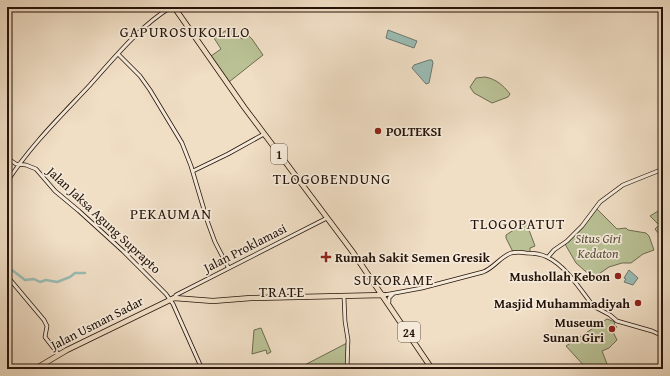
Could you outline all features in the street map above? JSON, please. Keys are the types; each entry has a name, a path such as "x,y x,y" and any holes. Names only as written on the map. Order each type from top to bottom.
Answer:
{"highway":[{"name":"1","path":"172,7 264,134 357,257 383,295"},
{"name":"1","path":"172,7 357,257"},
{"path":"172,298 213,300 383,295"},
{"name":"24","path":"383,295 429,364"},
{"name":"24","path":"383,295 433,369"},
{"name":"Jalan Usman Sadar","path":"35,369 59,355 172,298"}],"main road":[{"path":"7,7 7,22"},
{"path":"7,182 23,159 118,54 143,28 172,7"},
{"path":"118,54 140,76 182,143 193,171 215,242 228,267"},
{"path":"193,171 222,158 264,134"},
{"path":"9,161 18,163 23,159"},
{"path":"23,159 26,165"},
{"path":"9,161 18,165 26,165"},
{"path":"9,161 15,169"},
{"path":"15,169 26,165"},
{"name":"Jalan Jaksa Agung Suprapto","path":"26,165 36,169 55,191 88,218 172,298 202,369"},
{"path":"548,257 582,226 600,202 624,185 663,169"},
{"name":"Jalan Proklamasi","path":"172,298 228,267 327,218"},
{"path":"383,295 422,288 486,270 511,253 530,253 548,257 569,274 593,306 610,315 617,321 652,331 663,336"},
{"path":"7,276 47,325 45,337 59,355"},
{"path":"389,302 389,298 393,294"},
{"path":"344,297 345,321 348,340 348,369"}],"green space":[{"path":"230,28 242,39 249,36 263,55 229,82 211,56 221,49 214,38"},
{"path":"485,77 493,79 502,85 510,94 508,97 492,103 474,93 470,87 476,78"},
{"name":"Situs Giri Kedaton","path":"596,208 617,229 626,228 628,230 646,233 649,236 654,250 643,254 631,263 622,263 609,267 593,278 576,263 565,244 591,216"},
{"path":"663,208 663,239 655,229 659,225 650,216"},
{"path":"526,222 535,246 530,248 530,252 513,252 506,235"},
{"path":"607,319 615,322 614,325 617,327 613,332 617,340 609,348 602,351 609,369 587,369 566,346"},
{"path":"261,328 271,352 267,354 266,350 252,354 254,330"},
{"path":"347,343 346,369 297,369"}],"water":[{"path":"388,30 417,41 414,48 386,38"},
{"path":"432,60 433,63 429,83 426,84 412,68 414,65"},
{"path":"629,270 638,278 633,285 624,282 626,279 624,278"}],"waterway":[{"path":"7,274 12,270 25,280 34,279 40,282 46,280 57,282 70,277 75,273 85,273"}],"place":[{"name":"POLTEKSI","path":"378,131"},
{"name":"Rumah Sakit Semen Gresik","path":"326,257"},
{"name":"Mushollah Kebon","path":"618,276"},
{"name":"Masjid Muhammadiyah","path":"638,303"},
{"name":"Museum Sunan Giri","path":"612,329"}],"district":[{"name":"GAPUROSUKOLILO","path":"185,31"},
{"name":"TLOGOBENDUNG","path":"332,178"},
{"name":"PEKAUMAN","path":"171,213"},
{"name":"TLOGOPATUT","path":"518,223"},
{"name":"SUKORAME","path":"394,279"},
{"name":"TRATE","path":"282,291"}]}
